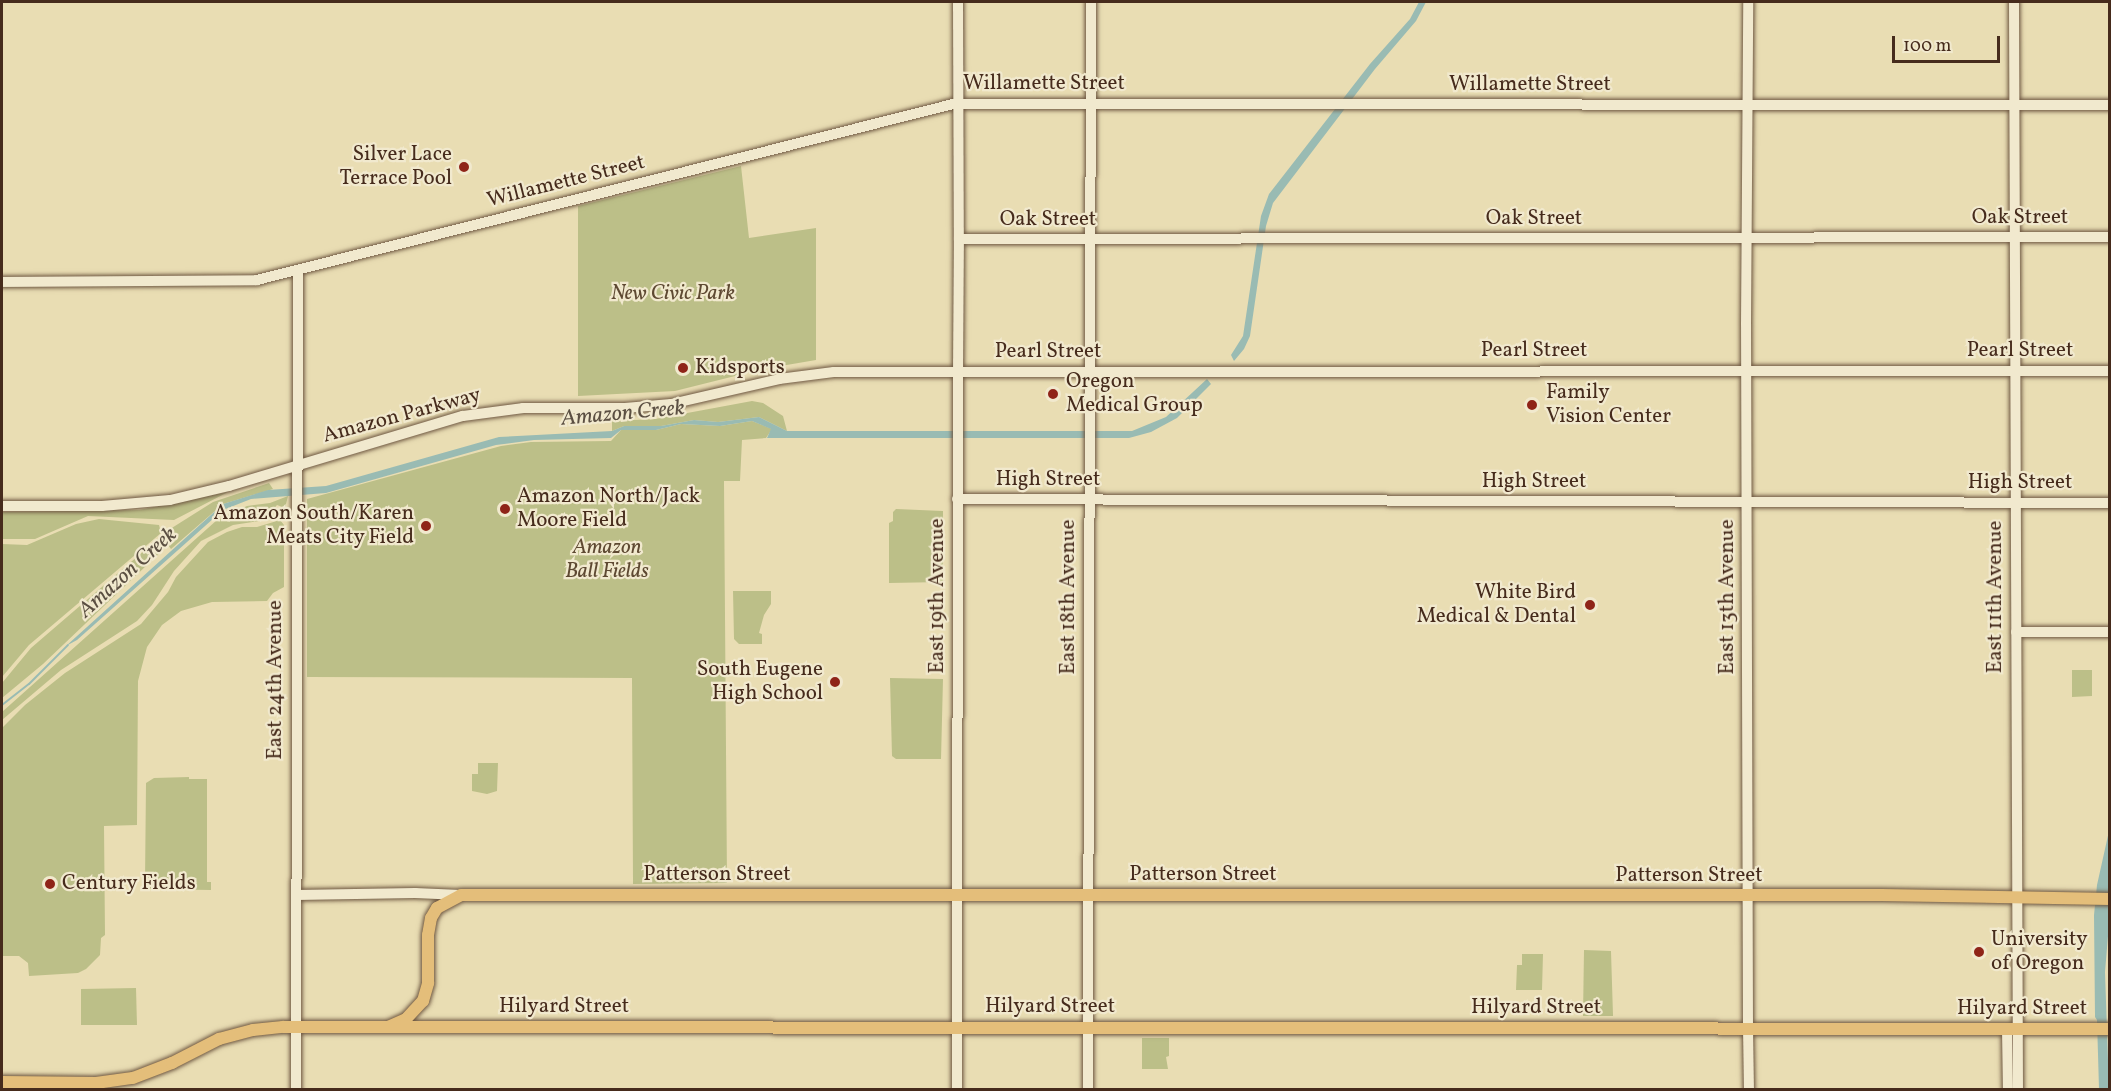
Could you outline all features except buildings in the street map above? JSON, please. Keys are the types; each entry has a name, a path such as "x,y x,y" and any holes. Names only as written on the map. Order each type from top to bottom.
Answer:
{"main road":[{"name":"East 19th Avenue","path":"957,1089 960,102 958,2"},
{"name":"East 18th Avenue","path":"1088,1089 1091,2"},
{"name":"East 13th Avenue","path":"1748,2 1746,370 1749,1089"},
{"name":"East 11th Avenue","path":"2008,1089 2016,896 2014,2"},
{"name":"Willamette Street","path":"2,282 251,281 960,102 2109,105"},
{"name":"Oak Street","path":"959,239 2109,237"},
{"name":"East 24th Avenue","path":"296,1089 298,270"},
{"name":"Pearl Street","path":"958,372 2109,370"},
{"name":"Amazon Parkway","path":"2,506 102,506 170,500 436,423 490,412 671,404 779,379 834,372 958,372"},
{"name":"High Street","path":"957,500 2109,503"},
{"path":"2016,632 2109,632"},
{"name":"Patterson Street","path":"296,895 407,895 415,892 460,895 2016,896 2109,899"},
{"path":"427,1028 425,1016 428,935 431,918 447,901 460,895"},
{"path":"387,1027 406,1019 419,1008 428,983"},
{"name":"Hilyard Street","path":"2,1082 96,1083 133,1078 178,1060 219,1038 262,1029 296,1027 2109,1029"},
{"name":"East 11th Avenue","path":"2012,1029 2018,1089"}],"green space":[{"name":"New Civic Park","path":"741,166 749,238 816,228 816,360 763,369 675,391 578,396 578,206"},
{"path":"752,401 763,403 783,416 787,431 759,417 718,422 694,420 661,426 624,426 612,431 612,421 655,419"},
{"name":"Amazon Ball Fields","path":"752,421 772,429 766,438 742,440 740,481 724,481 727,883 633,884 632,678 307,677 307,499 501,446 531,442 611,441 621,430 656,430 681,424 720,426"},
{"path":"269,483 273,489 223,504 171,549 168,545 43,664 2,698 2,683 31,648 167,531 213,502"},
{"path":"228,492 174,520 88,516 35,539 2,539 2,512 139,510"},
{"path":"288,496 285,508 277,505 272,511 272,519 233,525 201,541 174,571 152,605 137,621 61,670 2,720 2,712 217,520 247,506 270,503"},
{"path":"896,509 943,511 943,582 889,583 889,523 893,521 893,512"},
{"path":"99,519 159,525 161,533 29,645 2,677 2,544 27,545 76,524"},
{"path":"280,520 284,525 284,587 273,593 267,601 212,602 181,611 162,625 147,647 138,681 137,825 104,826 105,935 101,938 100,955 86,969 78,973 29,976 28,963 19,956 2,956 2,728 25,705 65,673 141,624 168,592 176,577 208,542 242,527 257,527"},
{"path":"733,591 771,591 771,604 764,615 759,633 762,634 762,644 739,644 734,639"},
{"path":"2072,670 2092,670 2092,696 2072,697"},
{"path":"890,678 943,679 941,759 896,759 892,756"},
{"path":"478,763 498,763 497,791 487,794 472,791 472,774 478,774"},
{"path":"189,777 189,779 207,779 207,882 211,882 211,890 150,889 145,881 146,783 154,778"},
{"path":"1584,950 1611,951 1613,1016 1583,1016"},
{"path":"1522,954 1543,954 1542,990 1516,990 1517,965 1522,965"},
{"path":"136,988 137,1025 81,1025 81,989"},
{"path":"1142,1038 1169,1038 1169,1056 1166,1057 1168,1069 1142,1069"}],"water":[{"path":"1419,2 1426,2 1416,21 1375,69 1273,203 1266,226 1250,336 1244,349 1234,361 1231,355 1243,336 1261,216 1269,194 1370,64 1410,19"},
{"path":"1207,379 1211,384 1177,418 1151,432 1129,438 767,438 771,429 752,421 720,426 681,424 656,430 621,430 611,438 534,440 496,445 326,493 251,499 223,510 77,640 66,646 223,504 268,490 326,486 499,437 612,431 624,426 661,426 694,420 718,422 759,417 787,431 1132,431 1166,417"},
{"path":"2109,831 2109,924 2105,972 2109,1089 2099,1089 2097,1020 2095,1017 2094,915 2097,885"}],"waterway":[{"name":"Amazon Creek","path":"2,705 29,684 68,645"}],"place":[{"name":"Silver Lace Terrace Pool","path":"464,167"},
{"name":"Kidsports","path":"683,368"},
{"name":"Oregon Medical Group","path":"1053,394"},
{"name":"Family Vision Center","path":"1532,405"},
{"name":"Amazon North/Jack Moore Field","path":"505,509"},
{"name":"Amazon South/Karen Meats City Field","path":"426,526"},
{"name":"White Bird Medical & Dental","path":"1590,605"},
{"name":"South Eugene High School","path":"835,682"},
{"name":"Century Fields","path":"50,884"},
{"name":"University of Oregon","path":"1979,952"}]}
